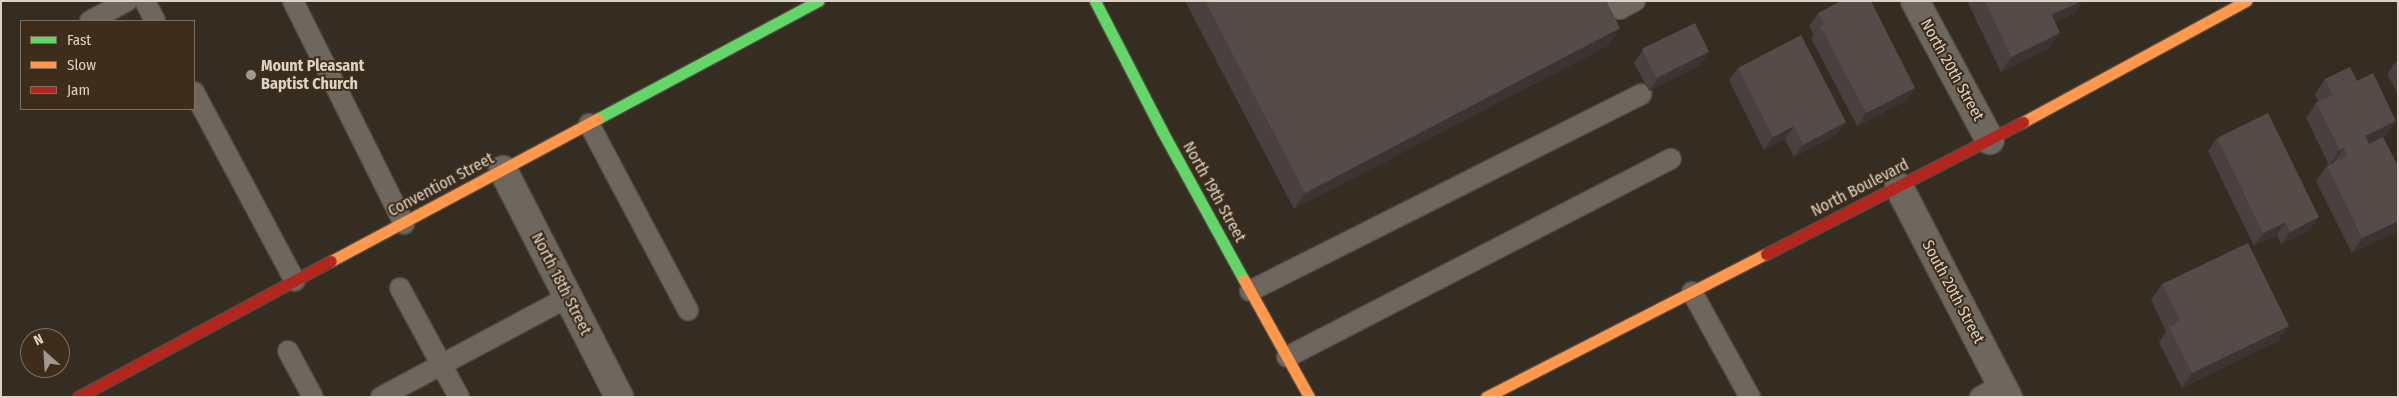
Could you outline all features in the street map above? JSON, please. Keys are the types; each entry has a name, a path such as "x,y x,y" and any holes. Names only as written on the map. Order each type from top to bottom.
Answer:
{"street":[{"name":"Convention Street","path":"78,397 818,1"},
{"name":"North 19th Street","path":"1095,1 1162,130 1308,397"},
{"name":"North 20th Street","path":"1915,1 1990,140"},
{"name":"North Boulevard","path":"1486,397 1990,140 2246,1"},
{"name":"North 18th Street","path":"503,170 619,397"},
{"name":"South 20th Street","path":"1899,187 1997,393"}],"lane":[{"path":"92,20 127,1"},
{"path":"145,1 154,20"},
{"path":"293,1 404,224"},
{"path":"1616,1 1620,9 1635,1"},
{"path":"195,94 296,281"},
{"path":"1250,291 1641,94"},
{"path":"589,124 688,310"},
{"path":"1286,357 1671,159"},
{"path":"400,288 459,397"},
{"path":"1692,292 1750,397"},
{"path":"381,397 568,297"},
{"path":"288,352 313,397"}],"building":[{"path":"1205,1 1606,1 1620,28 1305,193"},
{"path":"1841,1 1871,1 1915,88 1866,113 1820,26 1824,24 1818,13"},
{"path":"1985,1 2045,1 2060,33 2011,57"},
{"path":"2045,1 2082,1 2051,15"},
{"path":"1695,23 1709,52 1656,78 1642,49"},
{"path":"1801,35 1846,122 1803,145 1794,126 1773,137 1738,68"},
{"path":"2350,67 2357,81 2373,73 2396,121 2365,136 2369,144 2383,137 2398,166 2398,221 2362,238 2327,166 2347,156 2344,148 2340,150 2316,103 2333,95 2325,79"},
{"path":"2268,113 2319,217 2290,232 2286,222 2263,233 2217,138"},
{"path":"2248,243 2289,326 2192,373 2169,327 2180,321 2162,284"}],"traffic: fast":[{"path":"597,119 818,1"},
{"path":"1095,1 1162,131 1244,280"}],"traffic: slow":[{"path":"2023,122 2246,1"},
{"path":"331,261 597,119"},
{"path":"1486,397 1766,254"},
{"path":"1244,280 1309,397"}],"traffic: jam":[{"path":"1766,254 2023,122"},
{"path":"78,397 331,261"}],"place":[{"name":"Mount Pleasant Baptist Church","path":"251,75"}]}
